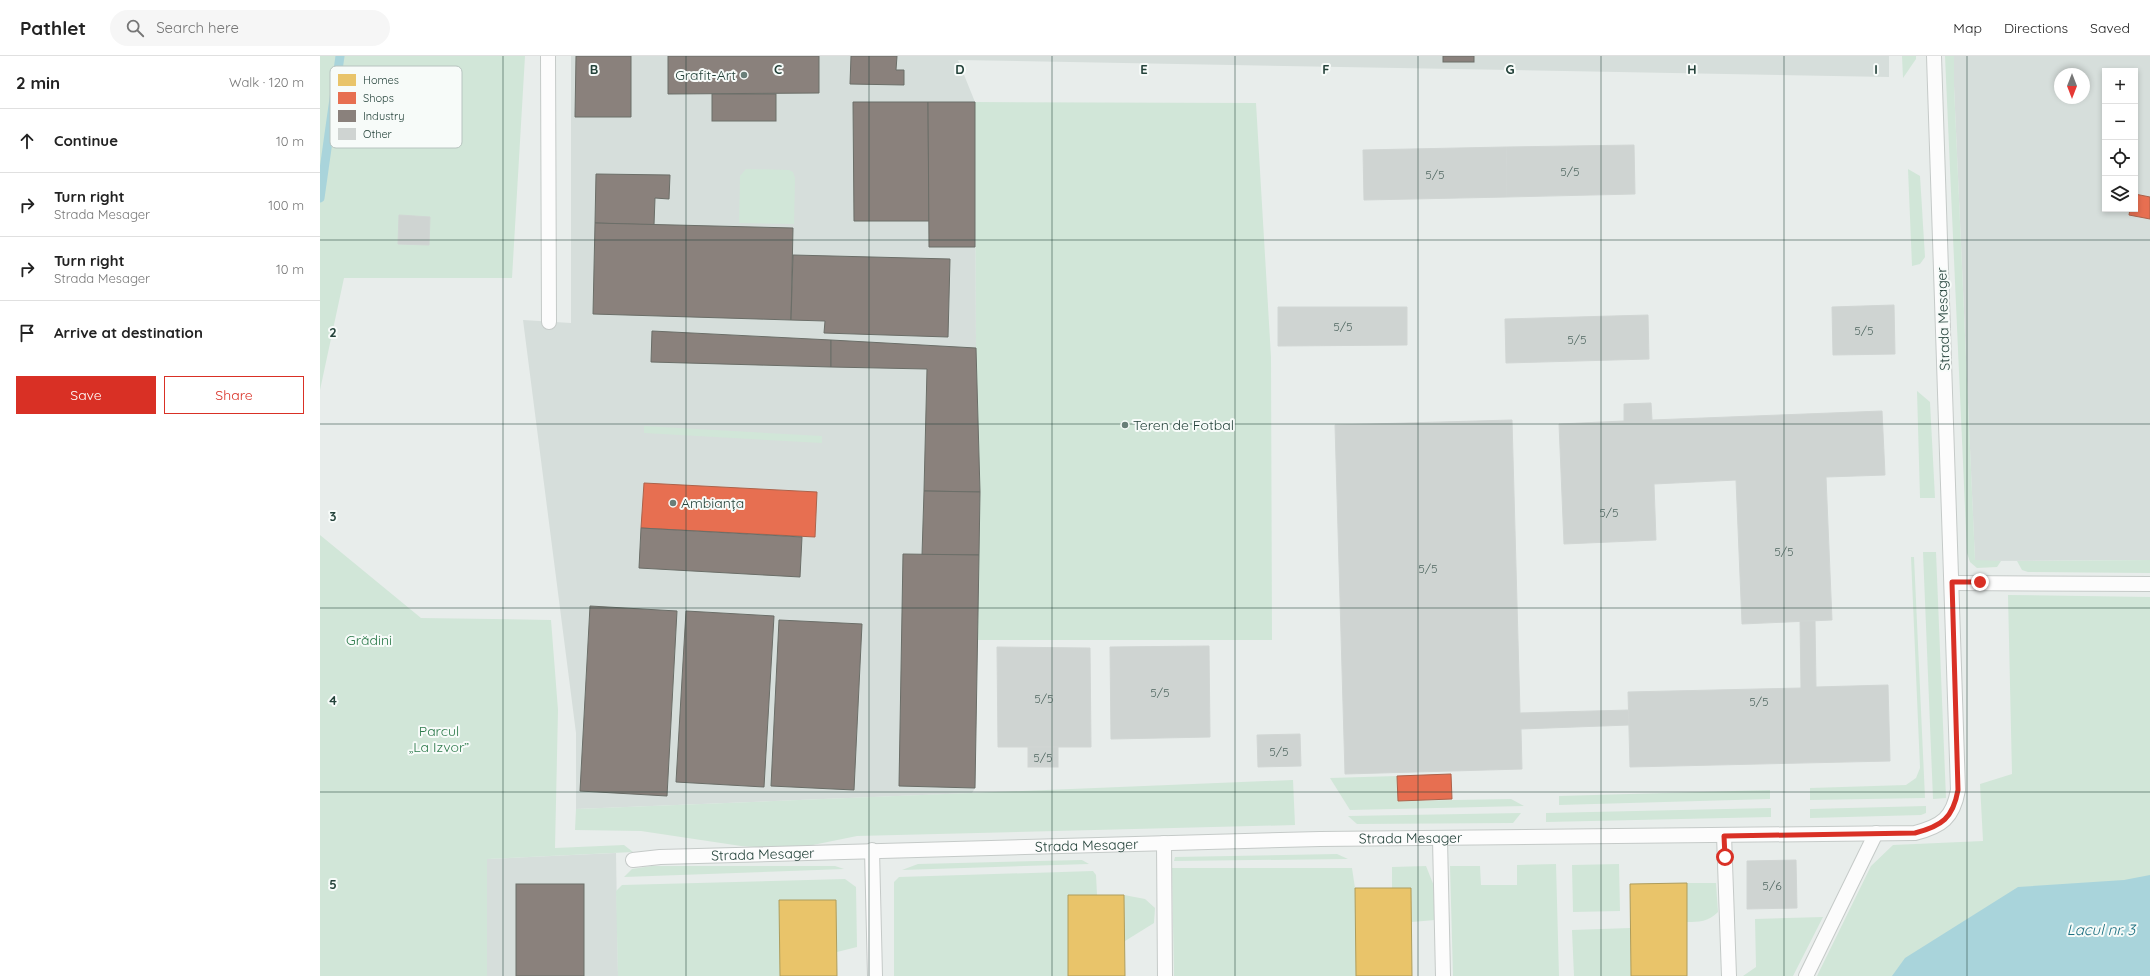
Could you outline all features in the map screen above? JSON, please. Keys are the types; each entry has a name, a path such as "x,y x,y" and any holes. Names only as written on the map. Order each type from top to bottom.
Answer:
{"lane":[{"path":"548,56 549,322"},
{"name":"Strada Mesager","path":"633,860 660,857 872,850 1164,843 1915,833 1933,828 1947,819 1953,810 1958,790 1934,56"},
{"path":"1952,582 2150,584"},
{"path":"1806,976 1876,833"},
{"path":"1724,836 1728,976"},
{"path":"1440,839 1443,976"},
{"path":"1164,843 1165,976"},
{"path":"872,850 874,976"}],"shaded area":[{"name":"Ambianța","path":"571,56 1889,56 1889,77 958,60 975,102 976,348 980,492 975,788 972,793 576,809 576,733 523,320 571,323"},
{"path":"1954,56 2150,56 2150,560 1975,561 1954,86"},
{"path":"616,853 618,976 487,976 487,859"}],"green space":[{"path":"320,56 525,56 512,278 344,278 320,390"},
{"path":"1902,56 1916,56 1916,59 1903,78"},
{"path":"1945,56 1954,56 1954,86 1975,560 2001,561 1997,567 1977,568 1970,562 1967,553"},
{"name":"Teren de Fotbal","path":"975,102 1256,103 1271,357 1272,640 976,640 980,492 976,348"},
{"path":"746,169 789,170 793,172 795,178 794,224 739,223 740,176"},
{"path":"1908,169 1920,176 1925,257 1920,264 1912,266"},
{"path":"1917,391 1930,402 1935,498 1920,498"},
{"path":"644,426 822,436 822,443 644,433"},
{"name":"Parcul „La Izvor”","path":"320,535 421,618 551,620 558,710 555,848 624,845 633,852 487,859 487,976 320,976"},
{"path":"1923,552 1936,552 1946,798 1933,799"},
{"path":"1911,557 1914,557 1925,798 1810,800 1810,788 1906,785 1916,778 1920,768"},
{"path":"2150,560 2150,573 2028,572 2022,570 2017,561"},
{"path":"2008,595 2150,597 2150,976 1817,976 1871,866 1893,845 1983,841 1980,784 2012,774"},
{"path":"1397,776 1398,801 1511,799 1524,806 1350,810 1330,778"},
{"path":"1293,780 1295,825 857,836 798,848 778,849 741,846 641,831 575,830 576,809"},
{"path":"1770,790 1770,799 1559,805 1559,796"},
{"path":"1926,806 1926,813 1921,815 1810,818 1810,809"},
{"path":"1771,808 1771,817 1546,822 1546,813"},
{"path":"1521,813 1513,823 1357,824 1348,816"},
{"path":"1337,854 1348,859 1174,861 1175,857"},
{"path":"1082,860 1089,864 902,870 918,864"},
{"path":"1556,864 1559,976 1453,976 1450,866 1480,866 1481,885 1517,885 1517,865"},
{"path":"1619,864 1620,911 1573,912 1572,865"},
{"path":"652,866 835,866 844,869 624,877 632,869"},
{"path":"1426,866 1434,886 1435,920 1412,922 1411,888 1392,888 1392,867"},
{"path":"1172,868 1352,868 1355,888 1356,976 1174,976"},
{"path":"1093,871 1096,875 1097,895 1068,895 1068,976 894,976 894,882 899,877"},
{"path":"845,879 856,887 857,947 837,952 836,900 780,900 780,976 618,976 616,891 622,885"},
{"path":"1687,883 1716,883 1718,912 1707,920 1687,922"},
{"path":"1124,895 1145,899 1155,908 1154,923 1125,941"},
{"path":"1823,917 1793,976 1743,976 1756,967 1755,919"},
{"path":"1630,928 1631,976 1574,976 1572,930"}],"water":[{"name":"Lacul nr. 3","path":"2150,875 2150,976 1892,976 1905,958 2018,887 2124,880"}],"building: Homes":[{"path":"1687,883 1687,976 1631,976 1630,884"},
{"path":"1355,888 1411,888 1412,976 1356,976"},
{"path":"1068,895 1124,895 1125,976 1068,976"},
{"path":"779,900 836,900 837,976 780,976"}],"building: Shops":[{"path":"2138,195 2150,197 2150,219 2129,215 2130,212 2138,212"},
{"path":"644,483 817,492 815,537 641,528"},
{"path":"1451,774 1452,799 1398,801 1397,776"}],"building: Industry":[{"path":"576,56 631,56 631,117 575,117"},
{"name":"Grafit-Art","path":"668,56 819,56 819,93 668,94"},
{"path":"851,56 897,56 896,70 904,70 904,85 850,84"},
{"path":"1443,56 1474,56 1474,62 1443,62"},
{"path":"712,94 776,94 776,121 712,121"},
{"path":"853,102 928,102 929,221 854,221"},
{"path":"928,102 975,102 975,247 929,247"},
{"path":"596,174 670,175 669,199 655,198 654,225 595,223"},
{"path":"595,223 793,228 791,320 593,314"},
{"path":"793,255 950,259 948,337 824,333 825,321 791,320"},
{"path":"652,331 831,340 831,367 651,362"},
{"path":"831,340 976,348 980,492 924,491 927,369 831,367"},
{"path":"924,491 980,492 979,555 922,555"},
{"path":"641,528 802,537 800,577 639,568"},
{"path":"903,554 979,555 975,788 899,786"},
{"path":"590,606 677,611 667,796 580,791"},
{"path":"686,611 774,616 764,787 676,782"},
{"path":"779,620 862,624 854,790 771,786"},
{"path":"516,884 584,884 584,976 516,976"}],"building: Other":[{"path":"1634,145 1635,194 1507,197 1506,147"},
{"path":"1506,147 1507,197 1364,200 1363,150"},
{"path":"399,215 430,217 429,245 398,244"},
{"path":"1894,305 1895,354 1833,355 1832,307"},
{"path":"1278,307 1407,307 1407,345 1278,346"},
{"path":"1648,315 1649,359 1506,363 1505,319"},
{"path":"1651,403 1652,420 1882,411 1885,475 1826,477 1832,620 1742,624 1736,480 1654,484 1656,540 1564,544 1559,424 1624,421 1624,404"},
{"path":"1512,420 1520,713 1629,710 1629,725 1521,729 1522,769 1345,774 1335,425"},
{"path":"1800,621 1815,621 1816,687 1888,685 1890,761 1630,767 1628,692 1801,688"},
{"path":"1209,646 1210,737 1111,739 1110,647"},
{"path":"997,647 1090,648 1091,747 998,747"},
{"path":"1300,734 1301,766 1258,767 1257,735"},
{"path":"1028,747 1058,747 1058,767 1028,767"},
{"path":"1796,860 1797,908 1747,909 1747,861"}],"waterway":[{"path":"339,66 340,56"},
{"path":"320,198 330,127"}],"place":[{"name":"Grafit-Art","path":"744,75"},
{"name":"Teren de Fotbal","path":"1125,425"},
{"name":"Ambianța","path":"673,503"}],"route":[{"path":"1725,857 1724,836 1915,833 1933,828 1947,819 1953,810 1958,790 1952,582 1980,582"}],"park label":[{"name":"Grădini","path":"369,640"}]}
